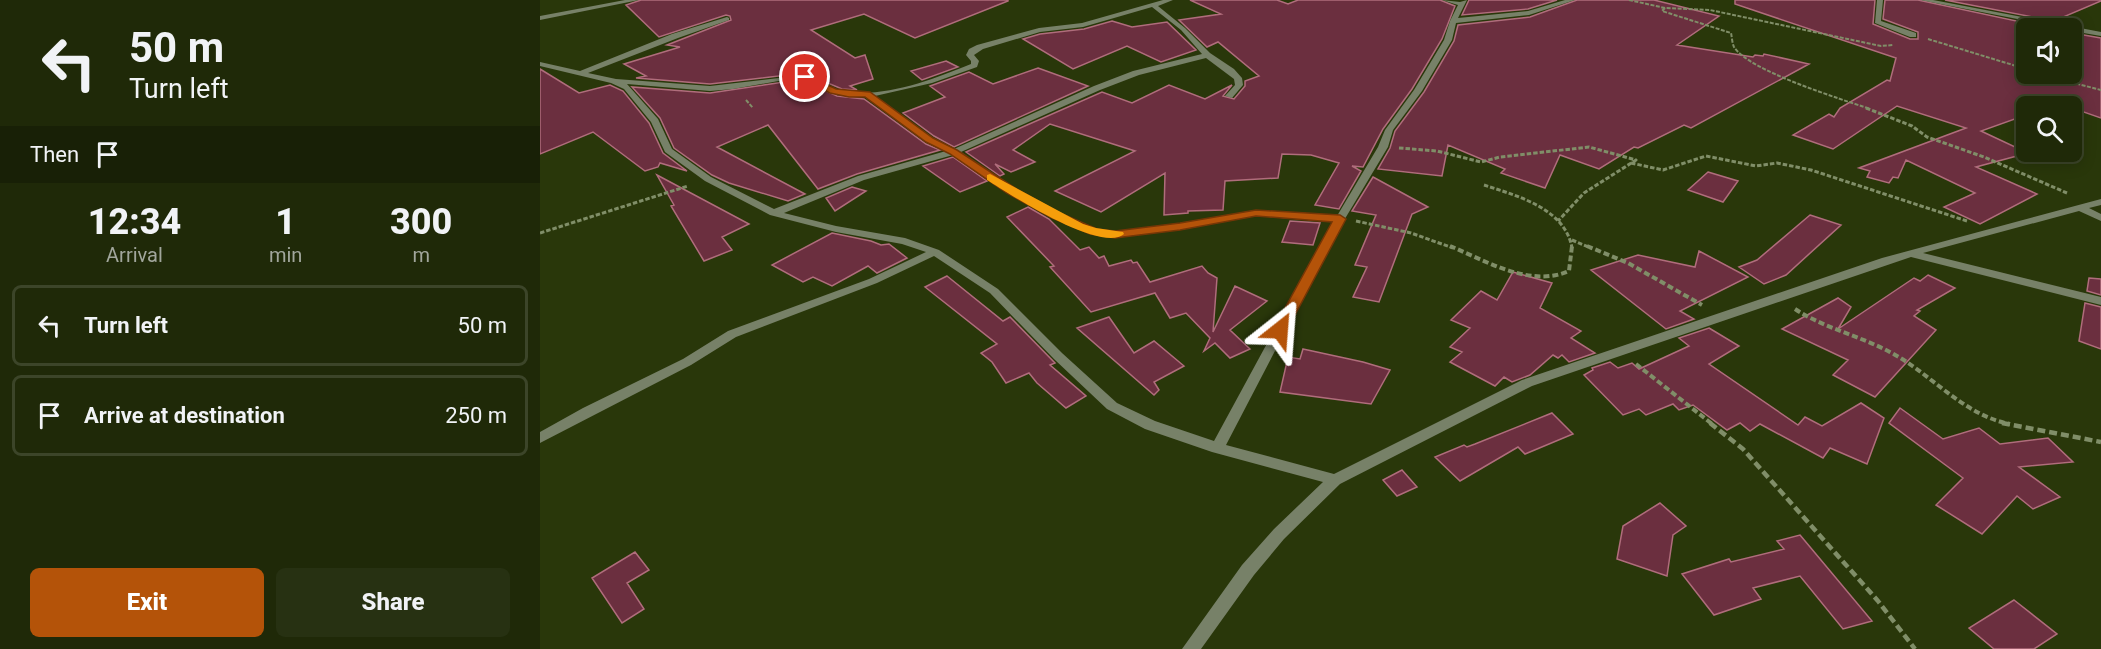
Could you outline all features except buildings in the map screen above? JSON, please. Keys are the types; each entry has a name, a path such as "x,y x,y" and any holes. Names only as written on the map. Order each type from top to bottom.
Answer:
{"street":[{"path":"540,18 636,0"},
{"path":"540,64 614,81 723,88 805,77 833,91 849,95 867,94 927,81 967,68 974,65 975,61 970,55 972,51 980,47 1039,30 1083,25 1170,0"},
{"path":"1217,448 1340,219 1383,147 1389,130 1418,91 1448,40 1463,2 1445,0"},
{"path":"1454,21 1529,13 1572,0"},
{"path":"1880,0 1877,22 1913,35"},
{"path":"1923,0 2018,18"},
{"path":"1934,0 1942,0"},
{"path":"1153,5 1183,29 1207,55 1238,78 1239,85 1228,96"},
{"path":"581,73 675,36 727,19"},
{"path":"2082,30 2101,34"},
{"path":"774,213 861,178 954,152 1116,80 1163,65 1207,55"},
{"path":"614,81 627,87 641,102 655,121 668,150 708,179 774,213 836,229 861,231 905,241 935,252 994,291 1058,356 1112,406 1150,425 1217,448 1335,480"},
{"path":"867,94 930,140 954,152 1034,204 1094,232 1115,234 1180,227 1256,213 1340,219"},
{"path":"1191,649 1256,561 1279,534 1335,480 1527,383 1911,253 2096,203"},
{"path":"2079,207 2101,218"},
{"path":"540,438 588,411 687,362 732,334 873,281 935,252"},
{"path":"1911,253 2101,301"}],"path":[{"path":"1629,0 1665,8 1710,10 1881,46 1915,43 1913,35"},
{"path":"1665,8 1662,11 1731,33 1733,45 1742,56 1778,75 1888,116 1921,131 1927,137 1984,157 2096,203"},
{"path":"1913,35 2016,66"},
{"path":"2078,84 2101,90"},
{"path":"1383,147 1437,151 1481,162 1500,157 1589,147 1636,160 1584,193 1558,221"},
{"path":"1631,163 1663,170 1706,156 1726,158 1744,164 1784,164 1811,170 1994,230"},
{"path":"540,233 708,179"},
{"path":"1484,184 1533,202 1550,212 1572,240 1628,263 1724,317"},
{"path":"1370,224 1441,243 1509,270 1546,278 1558,277 1569,271 1573,261 1572,240"},
{"path":"1778,297 1812,320 1889,351 1950,395 1998,422 2101,442"},
{"path":"1622,351 1652,378 1743,449 1878,601 1915,649"}],"slow traffic":[{"path":"990,178 1034,204 1079,226 1094,232 1118,234"}],"route":[{"path":"805,77 833,91 849,95 867,94 930,140 954,152 1011,191 1054,215 1094,232 1115,234 1180,227 1256,213 1340,219 1280,330"}]}
